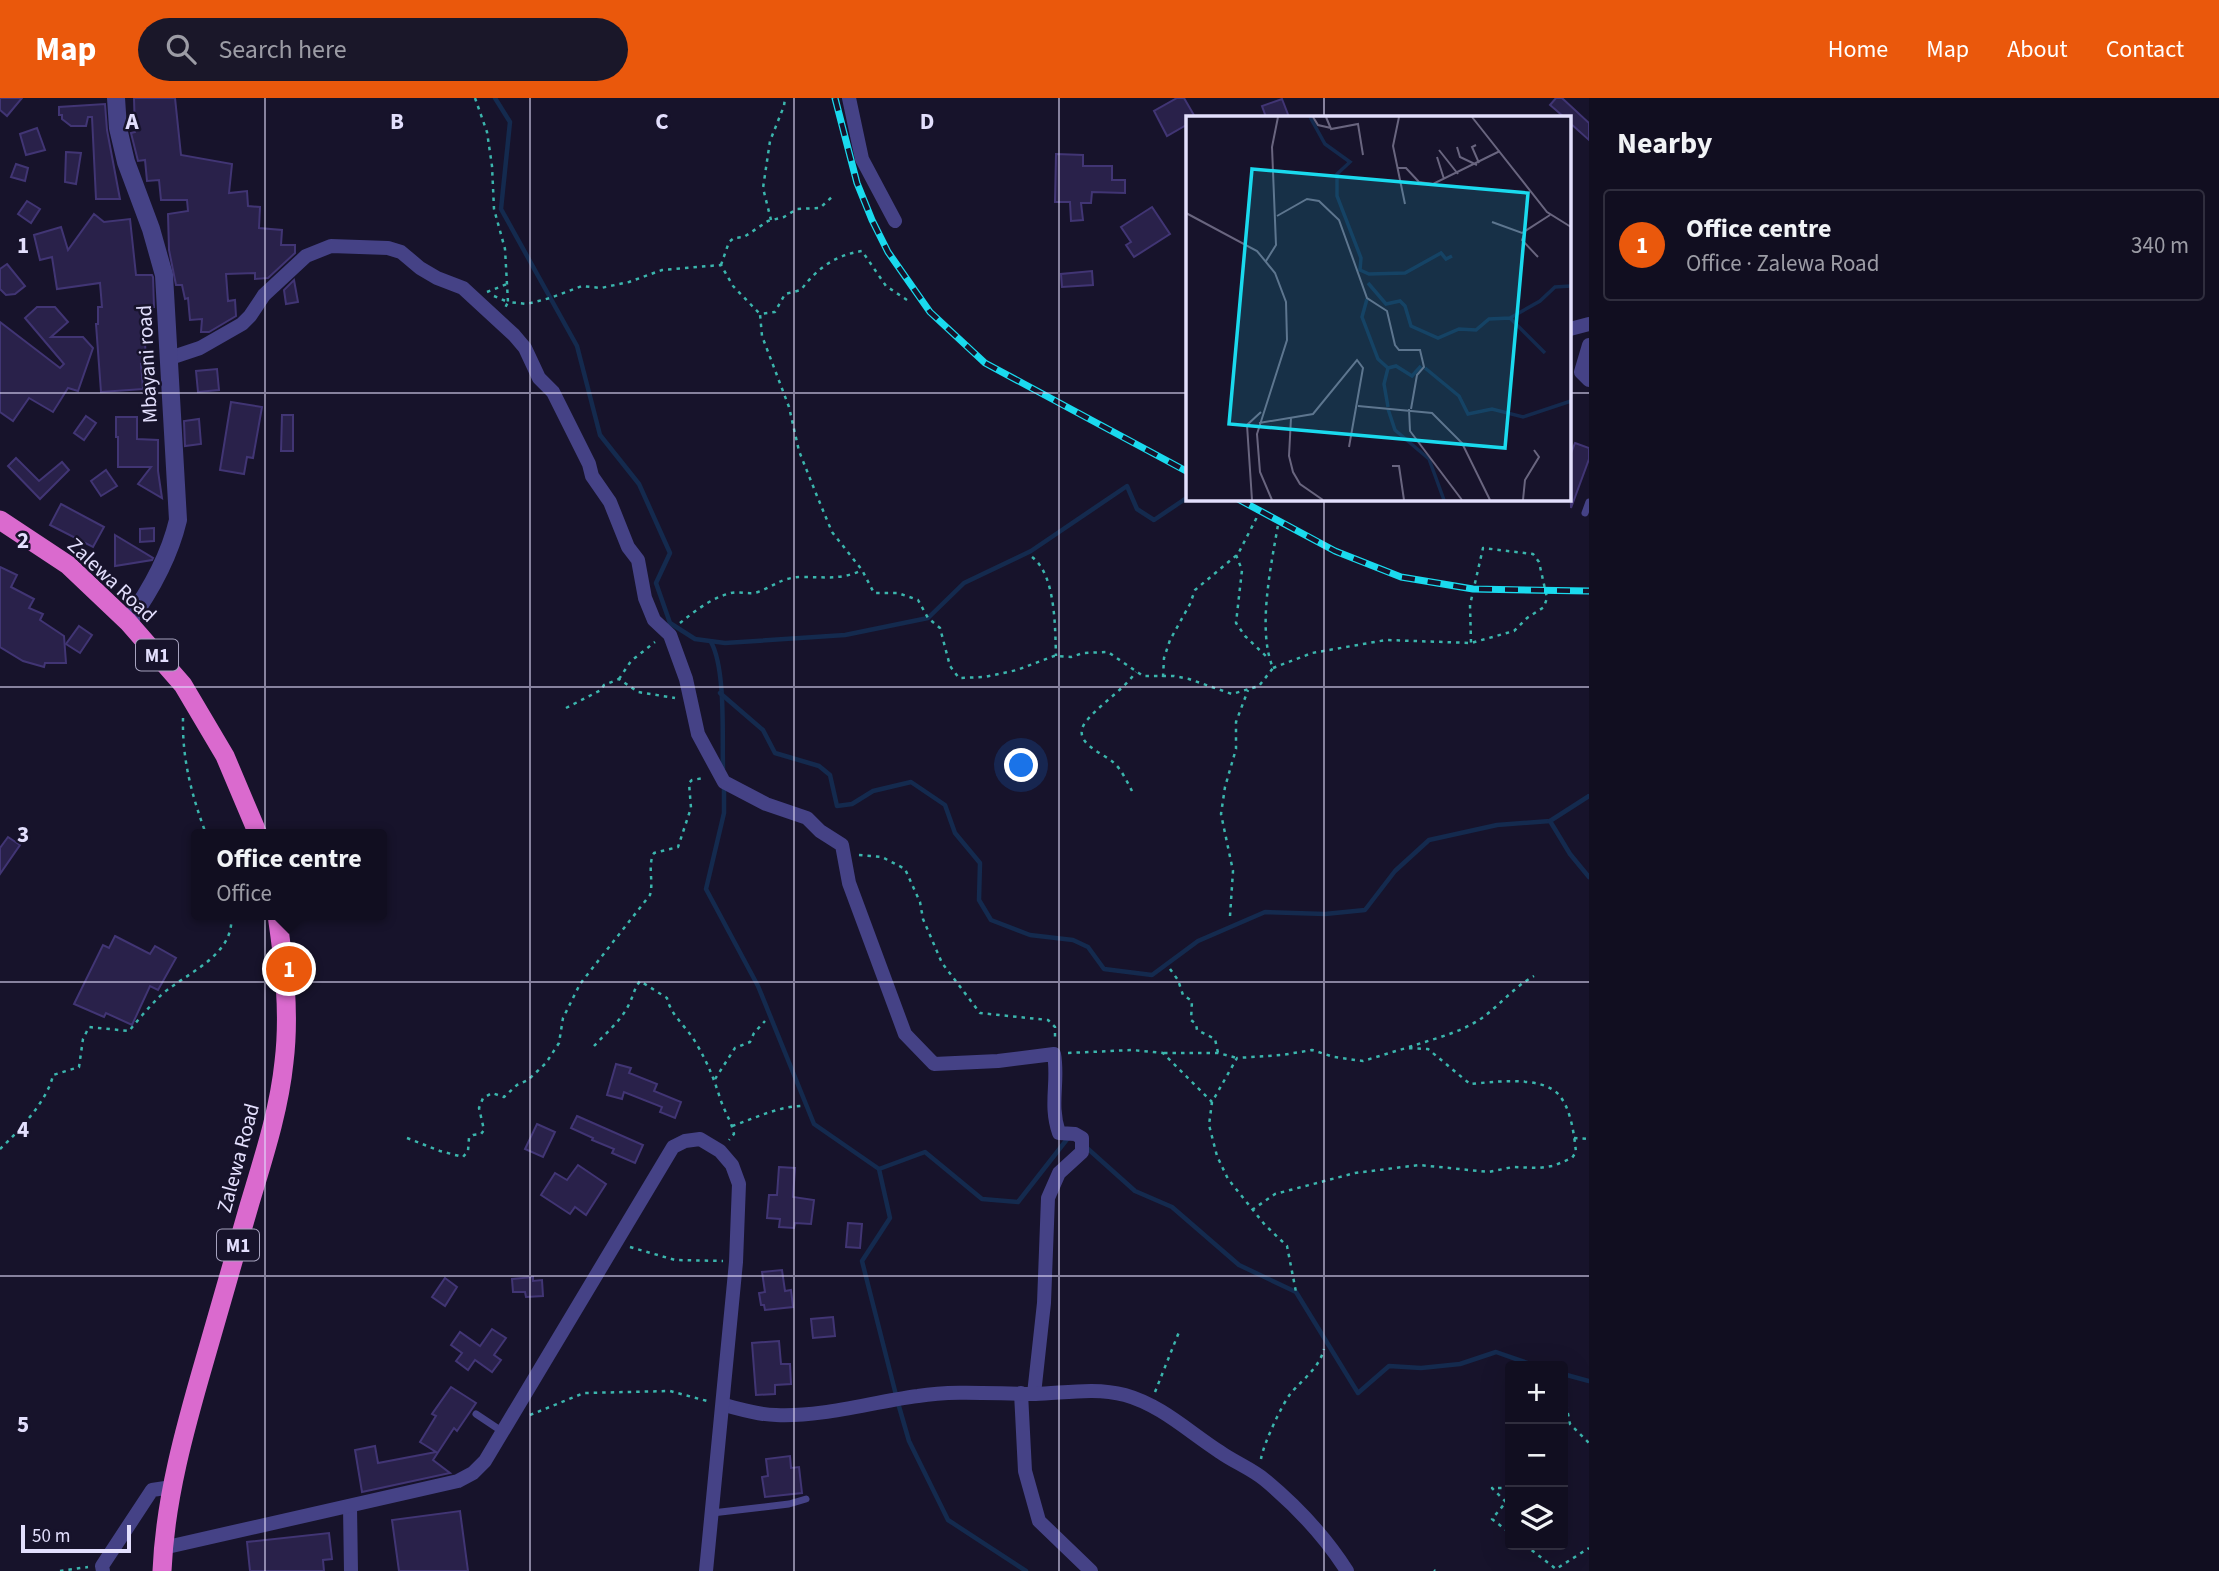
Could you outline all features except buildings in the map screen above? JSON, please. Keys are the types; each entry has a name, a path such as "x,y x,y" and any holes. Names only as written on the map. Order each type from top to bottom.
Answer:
{"highway":[{"name":"Zalewa Road","path":"0,520 68,565 128,622 183,685 225,756 256,829"},
{"name":"Zalewa Road","path":"162,1571 172,1487 190,1410 267,1148 277,1104 284,1062 286,1009 278,920"}],"street":[{"name":"Mbayani road","path":"116,98 118,128 126,162 151,229 164,275 178,520 172,547 148,593 128,622"},
{"path":"849,98 862,159 895,221"},
{"path":"170,358 200,348 242,324 264,295 306,256 331,246 376,246 401,252 437,278 463,288 525,348 539,378 553,392 589,464 592,476 610,502 628,547 638,560 645,598 654,620 668,633 692,701 698,734 724,782 766,804 807,818 820,831 842,845 849,883 905,1034 934,1064 998,1061 1054,1054 1054,1117 1059,1133 1074,1134 1082,1138 1083,1145 1082,1153 1059,1173 1048,1198 1044,1303 1027,1394 1025,1471 1039,1521 1091,1571"},
{"path":"1572,328 1589,324"},
{"path":"1589,347 1581,372 1589,380"},
{"path":"163,1548 350,1507 458,1481 473,1474 485,1461 504,1430 673,1147 685,1141 700,1139 720,1151 732,1165 739,1185 736,1262 724,1405 706,1571"},
{"path":"724,1405 778,1416 855,1408 918,1396 953,1393 1027,1394 1098,1390 1124,1395 1150,1405 1264,1479 1300,1514 1347,1571"},
{"path":"102,1568 152,1490 172,1487"},
{"path":"350,1507 351,1571"}],"lane":[{"path":"1585,513 1589,502"},
{"path":"476,1414 504,1430"},
{"path":"712,1513 789,1504 806,1499"}],"path":[{"path":"475,98 487,132 494,209 505,249 508,302 527,304 582,286 601,288 662,270 722,265"},
{"path":"771,220 764,188 770,141 785,98"},
{"path":"834,195 820,208 797,209 784,217 771,220 744,237 734,238 729,242 722,265 733,286 760,314 762,336 789,408 799,451 832,532 862,570 874,593 898,593 918,600 928,618 940,628 950,666 960,678 985,677 1017,670 1056,656 1071,657 1083,653 1108,652 1143,676 1189,679 1233,694 1259,686 1273,668 1312,653 1386,640 1471,643 1514,631 1544,607 1548,598 1541,581 1539,562 1533,554 1483,548 1470,605 1471,643"},
{"path":"760,314 775,312 785,294 801,290 814,272 844,254 862,251 886,285 907,300"},
{"path":"487,292 508,283"},
{"path":"1163,677 1167,649 1195,590 1236,555 1256,519 1258,509"},
{"path":"1273,668 1265,637 1268,584 1278,525"},
{"path":"1236,555 1242,570 1236,623 1245,636 1269,659"},
{"path":"1032,557 1042,569 1050,591 1056,656"},
{"path":"566,708 601,690 604,684 619,679 631,661 705,604 730,593 758,592 780,580 849,576 862,570"},
{"path":"1132,791 1113,761 1099,755 1083,738 1087,720 1128,684 1136,672"},
{"path":"619,679 638,692 692,701"},
{"path":"183,685 182,744 190,789 203,829"},
{"path":"1230,916 1233,871 1221,814 1225,787 1236,750 1236,722 1248,691"},
{"path":"407,1138 463,1157 468,1152 469,1138 481,1134 484,1130 479,1108 483,1098 492,1093 504,1097 546,1063 559,1043 563,1018 580,984 650,895 652,856 654,853 678,847 691,808 690,781 706,777 717,766"},
{"path":"842,845 860,856 882,857 905,869 942,963 980,1013 1048,1020 1055,1027 1054,1054 1132,1050 1218,1053 1237,1058 1312,1050 1334,1057 1363,1061 1468,1027 1534,976"},
{"path":"0,1149 44,1101 53,1075 79,1067 83,1039 89,1027 129,1031 158,998 221,950 232,925 232,920"},
{"path":"1170,969 1178,979 1183,995 1192,1001 1191,1020 1196,1024 1197,1030 1215,1040 1218,1053"},
{"path":"594,1046 617,1022 640,981 667,998 670,1009 698,1045 715,1079 720,1099 732,1126 734,1134 720,1151"},
{"path":"715,1079 726,1066 735,1048 750,1042 765,1021"},
{"path":"1252,1210 1275,1194 1354,1173 1419,1165 1489,1172 1513,1167 1539,1168 1553,1166 1572,1158 1576,1152 1565,1105 1557,1093 1541,1085 1509,1080 1470,1084 1428,1049 1406,1048"},
{"path":"1163,1053 1212,1102"},
{"path":"1237,1058 1212,1102 1209,1125 1217,1156 1228,1179 1252,1210 1287,1246 1296,1292"},
{"path":"732,1126 758,1115 786,1107 802,1106"},
{"path":"1574,1138 1589,1139"},
{"path":"617,1243 675,1260 736,1262"},
{"path":"1150,1405 1179,1332"},
{"path":"1264,1479 1259,1465 1262,1447 1289,1396 1321,1362 1324,1349"},
{"path":"504,1430 557,1403 584,1393 670,1391 724,1405"},
{"path":"1568,1414 1570,1424 1589,1443"},
{"path":"1505,1488 1492,1488 1505,1501"},
{"path":"1505,1503 1492,1519 1505,1529"},
{"path":"1531,1550 1556,1569 1589,1548"},
{"path":"60,1571 102,1568"}],"waterway":[{"path":"495,98 510,122 501,209 577,346 600,435 639,484 670,553 656,583 670,623 695,639 725,643 845,635 928,618 964,583 1031,551 1127,486 1137,509 1154,520 1186,498"},
{"path":"711,642 716,654 721,686 723,769"},
{"path":"720,693 763,730 775,753 819,766 830,775 837,806 852,804 873,791 911,782 945,805 955,833 980,863 979,900 991,920 1030,935 1073,940 1088,947 1104,969 1152,975 1198,941 1265,912 1325,914 1365,910 1395,871 1429,840 1497,825 1550,821 1589,796"},
{"path":"724,784 724,813 706,889 758,986 814,1124 879,1169 890,1218 862,1261 896,1395"},
{"path":"1550,821 1570,854 1589,877"},
{"path":"879,1169 925,1152 982,1199 1018,1202 1068,1138"},
{"path":"1087,1148 1135,1191 1172,1207 1239,1265 1296,1292 1358,1393 1389,1366 1421,1368 1460,1364 1496,1352 1522,1361"},
{"path":"1568,1375 1589,1381"},
{"path":"898,1403 909,1441 948,1520 1026,1571"}],"railway":[{"path":"835,98 857,183 872,220 888,252 930,312 985,363 1186,471"},
{"path":"1240,500 1335,551 1401,577 1473,589 1589,591"}],"place":[{"name":"Office centre","path":"289,969"}]}
